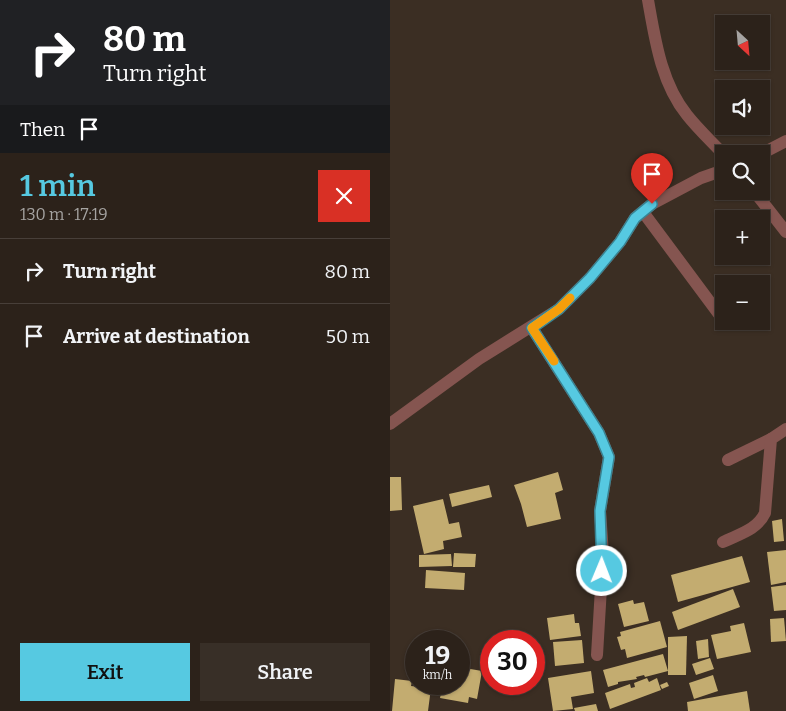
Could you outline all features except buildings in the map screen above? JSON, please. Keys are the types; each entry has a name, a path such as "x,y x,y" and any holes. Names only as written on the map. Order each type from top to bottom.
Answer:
{"street":[{"path":"648,0 658,55 668,81 686,114 715,145"},
{"path":"770,149 786,141"},
{"path":"390,424 479,359 532,328 559,309 590,278 620,242 635,218 676,190 715,174"},
{"path":"761,200 786,232"},
{"path":"643,212 715,309"},
{"path":"532,328 599,433 609,457 600,511 603,554 597,655"},
{"path":"728,460 771,439 786,429"},
{"path":"723,542 755,527 765,513 771,439"}],"slow traffic":[{"path":"554,361 532,328 559,309 570,298"}],"route":[{"path":"602,571 603,554 600,511 609,457 599,433 532,328 559,309 590,278 620,242 635,218 652,204"}]}
